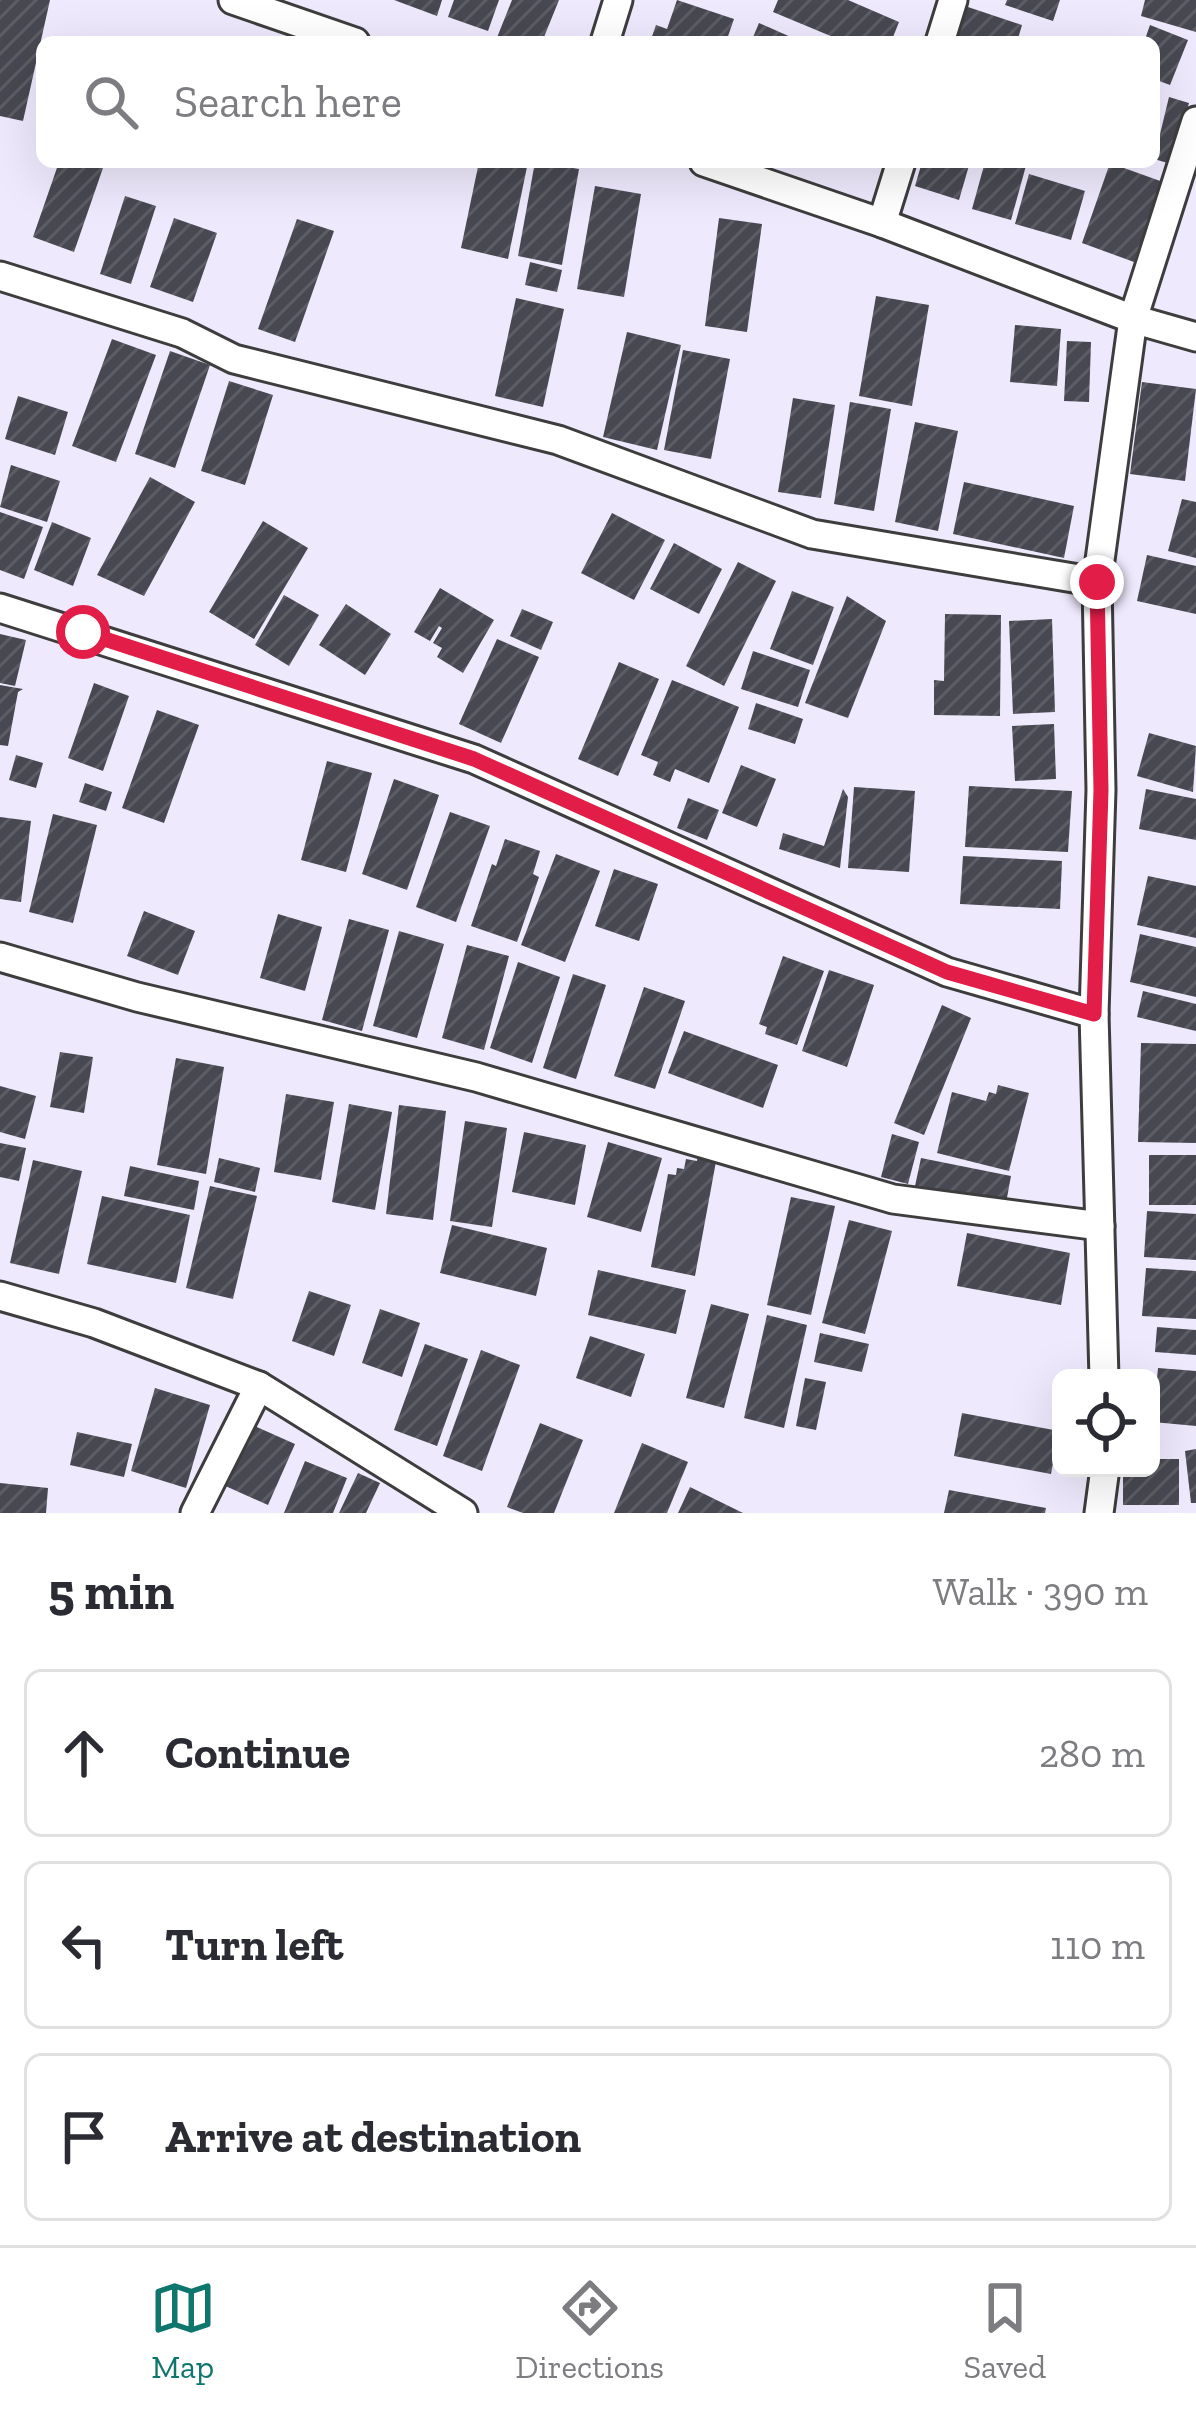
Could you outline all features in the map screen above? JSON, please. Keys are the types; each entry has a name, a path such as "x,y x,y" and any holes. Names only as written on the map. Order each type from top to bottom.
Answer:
{"street":[{"path":"233,0 304,11 346,36"},
{"path":"606,36 618,0"},
{"path":"942,36 953,0"},
{"path":"1104,1369 1094,1014 1101,790 1097,582 1133,319 1196,121"},
{"path":"721,168 1196,338"},
{"path":"881,224 899,168"},
{"path":"0,276 182,334 234,359 558,440 812,534 1097,582"},
{"path":"0,608 474,759 947,972 1094,1014"},
{"path":"0,957 136,997 476,1077 892,1198 1100,1226"},
{"path":"0,1296 94,1323 259,1386 463,1513"},
{"path":"195,1513 259,1386"},
{"path":"1099,1513 1105,1477"}],"building":[{"path":"0,0 50,0 42,36 36,36 36,63 23,121 0,116"},
{"path":"394,0 442,0 437,16"},
{"path":"454,0 499,0 488,31 448,17"},
{"path":"512,0 559,0 544,36 498,36"},
{"path":"677,0 734,19 728,36 652,36 656,25 667,29"},
{"path":"778,0 848,0 899,22 893,36 831,36 773,12"},
{"path":"1007,0 1060,0 1053,21 1005,5"},
{"path":"1145,0 1196,0 1196,32 1141,16"},
{"path":"962,5 1022,25 1019,36 952,36"},
{"path":"759,23 788,36 754,36"},
{"path":"1150,25 1188,40 1170,85 1160,81 1160,36 1146,36"},
{"path":"1169,97 1189,103 1171,164 1160,161 1160,134"},
{"path":"57,168 103,168 74,252 33,237"},
{"path":"478,168 527,168 508,259 461,248"},
{"path":"534,168 579,169 562,265 518,256"},
{"path":"920,168 968,168 959,200 915,186"},
{"path":"983,168 1025,168 1011,220 972,209"},
{"path":"1108,168 1124,168 1163,182 1134,262 1082,243"},
{"path":"1029,174 1085,191 1071,240 1015,224"},
{"path":"595,186 641,194 624,297 577,289"},
{"path":"125,196 156,206 131,284 100,274"},
{"path":"174,218 217,233 193,302 150,287"},
{"path":"719,218 762,224 747,332 705,326"},
{"path":"297,219 334,231 295,342 258,329"},
{"path":"530,262 562,270 557,292 525,285"},
{"path":"876,296 929,305 912,406 859,396"},
{"path":"516,298 564,309 543,407 495,396"},
{"path":"1015,325 1061,329 1057,386 1010,382"},
{"path":"627,332 681,345 657,450 603,437"},
{"path":"112,339 156,355 116,462 72,446"},
{"path":"1067,341 1091,342 1089,402 1064,401"},
{"path":"683,350 730,359 711,459 664,450"},
{"path":"170,351 210,365 175,468 135,454"},
{"path":"229,381 273,395 245,485 201,471"},
{"path":"1142,382 1196,389 1185,481 1130,474"},
{"path":"18,396 68,412 55,455 5,439"},
{"path":"793,398 835,405 821,498 778,492"},
{"path":"850,402 891,409 874,511 834,504"},
{"path":"915,422 958,431 938,531 895,522"},
{"path":"11,465 60,481 47,522 0,507"},
{"path":"150,477 195,502 144,596 97,575"},
{"path":"964,482 1074,506 1064,558 953,534"},
{"path":"1182,499 1196,502 1196,558 1168,551"},
{"path":"0,512 43,527 24,579 0,570"},
{"path":"612,513 665,540 634,600 581,573"},
{"path":"263,521 308,548 254,639 209,612"},
{"path":"52,522 91,538 73,586 34,570"},
{"path":"674,543 722,569 699,614 650,589"},
{"path":"1147,555 1196,566 1196,614 1137,601"},
{"path":"738,562 776,581 724,686 686,666"},
{"path":"440,588 494,620 463,673 437,657 442,648 433,643 442,628 430,641 414,632"},
{"path":"792,591 834,607 813,665 770,649"},
{"path":"284,595 319,615 289,666 255,645"},
{"path":"847,596 886,621 848,718 805,703"},
{"path":"346,604 391,634 365,675 319,645"},
{"path":"522,609 553,622 541,650 510,636"},
{"path":"945,614 1001,615 1000,716 934,715 934,680 944,681"},
{"path":"1052,619 1055,712 1013,714 1009,621"},
{"path":"0,634 26,640 15,686 0,683"},
{"path":"497,639 539,657 501,743 459,724"},
{"path":"753,651 810,670 798,707 741,689"},
{"path":"619,662 659,679 618,776 578,759"},
{"path":"672,680 739,707 709,783 675,769 670,782 653,775 658,762 641,755"},
{"path":"94,683 129,696 103,771 68,758"},
{"path":"0,685 23,689 18,692 8,746 0,745"},
{"path":"756,703 803,719 795,744 748,729"},
{"path":"157,710 199,725 164,823 122,808"},
{"path":"1054,724 1056,779 1015,781 1012,726"},
{"path":"1149,733 1196,746 1193,792 1137,776"},
{"path":"16,755 43,763 36,788 9,780"},
{"path":"327,761 372,773 346,872 301,860"},
{"path":"741,765 776,779 757,827 722,813"},
{"path":"394,779 439,795 407,890 362,874"},
{"path":"85,783 112,792 106,811 79,802"},
{"path":"969,786 1072,791 1068,852 965,847"},
{"path":"854,787 915,791 909,872 848,868"},
{"path":"843,789 848,797 840,868 779,849 783,833 824,846"},
{"path":"1146,789 1196,799 1196,840 1139,829"},
{"path":"688,798 719,810 707,840 677,828"},
{"path":"450,812 490,826 456,922 416,907"},
{"path":"53,814 97,825 73,923 29,912"},
{"path":"0,817 31,821 21,902 0,899"},
{"path":"505,839 540,851 533,874 539,877 517,942 471,926"},
{"path":"556,854 600,871 565,962 521,945"},
{"path":"963,856 1062,861 1060,909 960,904"},
{"path":"614,869 658,884 639,941 595,926"},
{"path":"1148,876 1196,886 1196,938 1137,925"},
{"path":"144,911 195,931 178,975 127,956"},
{"path":"278,914 322,927 305,991 260,978"},
{"path":"349,919 389,930 362,1031 322,1020"},
{"path":"399,931 444,944 417,1038 373,1026"},
{"path":"1140,934 1196,947 1196,997 1130,982"},
{"path":"467,945 509,956 484,1050 442,1038"},
{"path":"783,956 824,971 797,1045 765,1034 767,1027 759,1024"},
{"path":"518,962 560,977 532,1063 490,1048"},
{"path":"829,970 874,985 847,1067 802,1051"},
{"path":"573,974 606,985 576,1079 543,1068"},
{"path":"644,987 685,1001 655,1089 614,1076"},
{"path":"1143,991 1196,1004 1196,1031 1137,1017"},
{"path":"942,1005 971,1018 924,1135 894,1123"},
{"path":"684,1031 778,1065 763,1108 668,1073"},
{"path":"1141,1043 1196,1044 1196,1143 1138,1142"},
{"path":"60,1052 93,1057 84,1113 50,1107"},
{"path":"176,1058 224,1067 206,1174 157,1165"},
{"path":"998,1085 1029,1093 1009,1171 937,1153 952,1092 986,1101 989,1092 996,1094"},
{"path":"0,1086 36,1096 25,1139 0,1132"},
{"path":"286,1094 334,1102 321,1180 274,1172"},
{"path":"349,1104 392,1112 375,1210 332,1202"},
{"path":"399,1105 446,1111 433,1220 386,1214"},
{"path":"465,1121 507,1128 492,1227 450,1221"},
{"path":"524,1132 586,1145 575,1205 512,1192"},
{"path":"892,1134 919,1142 908,1184 881,1177"},
{"path":"608,1142 662,1158 641,1232 587,1217"},
{"path":"0,1143 26,1148 19,1181 0,1177"},
{"path":"698,1153 717,1156 695,1276 651,1267 668,1174 684,1169 686,1159 697,1161"},
{"path":"1149,1155 1196,1155 1196,1205 1149,1205"},
{"path":"219,1158 260,1168 255,1192 214,1182"},
{"path":"921,1158 1011,1176 1006,1203 915,1186"},
{"path":"33,1160 82,1171 59,1274 10,1263"},
{"path":"130,1166 199,1181 194,1210 124,1196"},
{"path":"210,1186 257,1196 233,1299 186,1288"},
{"path":"102,1196 190,1215 176,1283 87,1264"},
{"path":"791,1197 835,1206 811,1315 767,1305"},
{"path":"1147,1211 1196,1214 1196,1260 1144,1257"},
{"path":"849,1220 892,1231 865,1334 822,1323"},
{"path":"452,1225 547,1248 536,1296 440,1273"},
{"path":"967,1233 1070,1253 1061,1305 957,1286"},
{"path":"1146,1268 1196,1271 1196,1319 1142,1316"},
{"path":"598,1270 686,1290 676,1334 588,1315"},
{"path":"309,1291 351,1305 334,1356 292,1341"},
{"path":"711,1304 749,1314 724,1408 686,1398"},
{"path":"380,1309 420,1323 402,1377 362,1363"},
{"path":"767,1315 807,1325 784,1428 744,1418"},
{"path":"1157,1327 1196,1330 1196,1355 1155,1352"},
{"path":"820,1333 869,1344 862,1372 814,1362"},
{"path":"590,1336 645,1354 631,1397 576,1378"},
{"path":"425,1344 468,1359 437,1446 394,1430"},
{"path":"481,1350 520,1365 482,1471 443,1456"},
{"path":"1158,1369 1196,1371 1196,1426 1160,1423"},
{"path":"805,1378 826,1382 816,1430 796,1426"},
{"path":"155,1388 210,1405 186,1488 131,1471"},
{"path":"962,1413 1052,1430 1051,1474 954,1456"},
{"path":"248,1423 295,1444 268,1505 221,1484"},
{"path":"540,1423 583,1440 554,1513 523,1513 507,1507"},
{"path":"77,1432 132,1444 124,1477 70,1465"},
{"path":"642,1443 688,1462 667,1513 614,1513"},
{"path":"1196,1449 1196,1503 1191,1503 1185,1451"},
{"path":"1160,1459 1179,1459 1179,1505 1123,1505 1123,1477 1160,1477"},
{"path":"305,1461 347,1478 333,1513 284,1513"},
{"path":"358,1473 380,1483 366,1513 339,1513"},
{"path":"0,1483 48,1488 46,1513 0,1513"},
{"path":"690,1487 743,1513 678,1513"},
{"path":"949,1490 1046,1508 1045,1513 944,1513"}],"route":[{"path":"83,632 474,759 947,972 1094,1014 1101,790 1097,582"}]}
